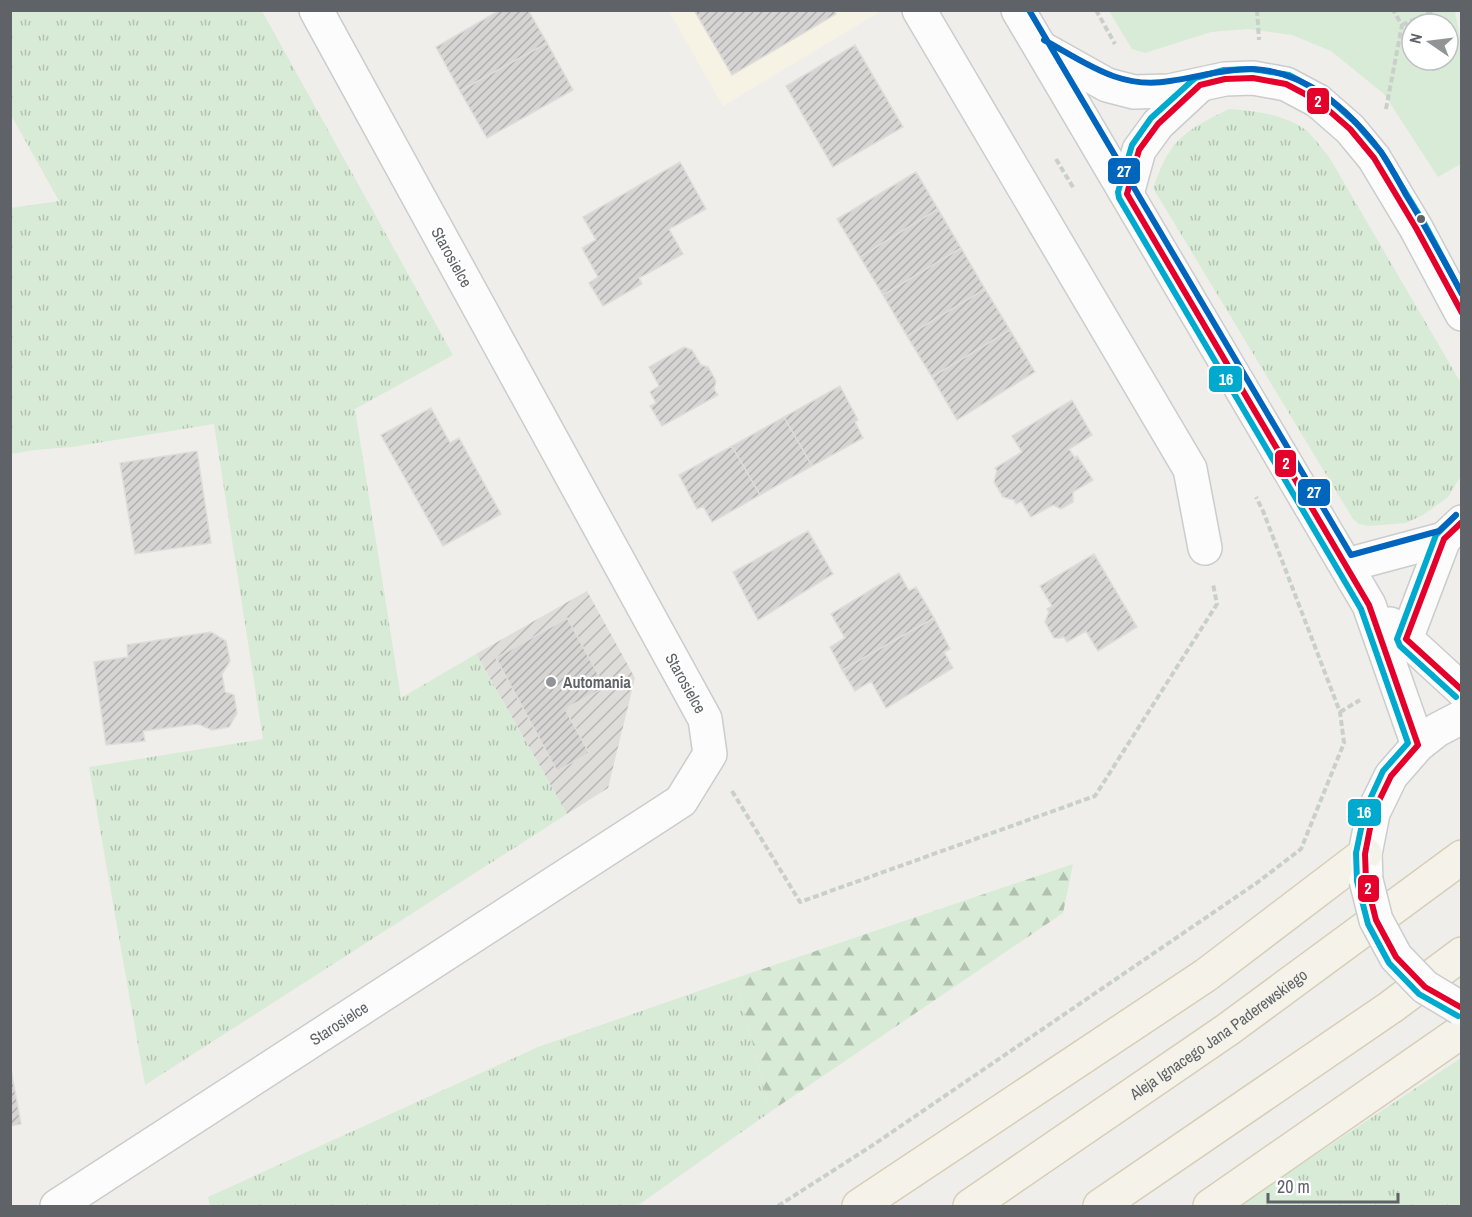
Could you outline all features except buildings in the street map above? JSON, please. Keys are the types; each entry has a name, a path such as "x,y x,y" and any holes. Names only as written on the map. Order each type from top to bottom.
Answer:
{"main road":[{"name":"Aleja Ignacego Jana Paderewskiego","path":"970,1206 1227,1030 1461,857"},
{"path":"859,1206 1365,867"},
{"path":"1100,1206 1391,1007 1461,954"},
{"path":"1210,1206 1461,1016"}],"street":[{"name":"Starosielce","path":"57,1206 681,801 710,754 705,719 316,10"},
{"path":"919,10 1190,469 1205,548"},
{"path":"1018,10 1370,605 1418,744"},
{"path":"1040,48 1107,85 1134,92 1169,91 1225,79 1253,78 1286,84 1318,101 1350,129 1374,158 1416,228 1461,314"},
{"path":"1127,194 1139,150 1158,124 1200,85"},
{"path":"1347,565 1453,531"},
{"path":"1406,639 1453,531"},
{"path":"1370,605 1461,690"},
{"path":"1461,717 1418,744 1391,776 1372,813 1365,867 1376,920 1396,957 1425,987 1461,1016"}],"path":[{"path":"1257,10 1259,42"},
{"path":"1385,113 1400,35"},
{"path":"778,1206 873,1145 1258,882 1301,849 1344,743 1340,712 1263,511"},
{"path":"710,754 800,902 1095,796 1217,604 1205,548"}],"shaded area":[{"path":"669,11 881,11 723,106"},
{"path":"587,591 635,678 608,788 567,814 476,654"}],"green space":[{"path":"11,10 262,11 453,355 355,409 401,698 476,654 567,814 145,1085 89,767 263,739 214,424 72,447 11,454 11,208 59,201 11,115"},
{"path":"1109,11 1455,11 1400,12 1400,72 1460,72 1460,37 1462,48 1461,164 1438,177 1384,94 1331,51 1292,35 1248,29 1211,32 1145,53 1132,49"},
{"path":"1229,109 1260,112 1280,117 1298,125 1316,140 1329,157 1461,383 1461,476 1448,497 1423,515 1406,523 1368,526 1359,524 1353,519 1153,188 1166,158 1177,142 1195,127"},
{"path":"1073,864 1063,913 770,1112 736,978"},
{"path":"736,978 770,1112 637,1206 210,1206 208,1197 538,1047"},
{"path":"1461,1058 1461,1206 1239,1206"}],"transit line":[{"name":"27","path":"1029,10 1351,555 1439,531 1456,515"},
{"name":"27","path":"1044,40 1104,72 1135,82 1170,81 1251,69 1271,71 1308,85 1340,108 1381,152 1462,294"},
{"name":"16","path":"1458,1016 1419,994 1389,963 1368,924 1357,881 1356,853 1365,810 1383,771 1408,743 1361,609 1119,198 1118,192 1132,145 1151,118 1195,78 1224,70 1253,69 1289,75 1324,94 1356,123 1381,152 1424,223 1462,294"},
{"name":"2","path":"1127,194 1139,150 1158,124 1200,85 1225,79 1253,78 1286,84 1318,101 1350,129 1374,158 1416,228 1462,313"},
{"name":"2","path":"1127,194 1369,605 1418,745"},
{"name":"16","path":"1456,515 1436,535 1397,639 1400,646 1456,697"},
{"name":"2","path":"1406,639 1444,539 1462,522"},
{"name":"2","path":"1406,639 1462,690"},
{"name":"2","path":"1418,745 1391,776 1373,813 1365,854 1366,880 1376,920 1396,957 1425,987 1462,1008"}],"place":[{"name":"Automania","path":"551,682"}]}
